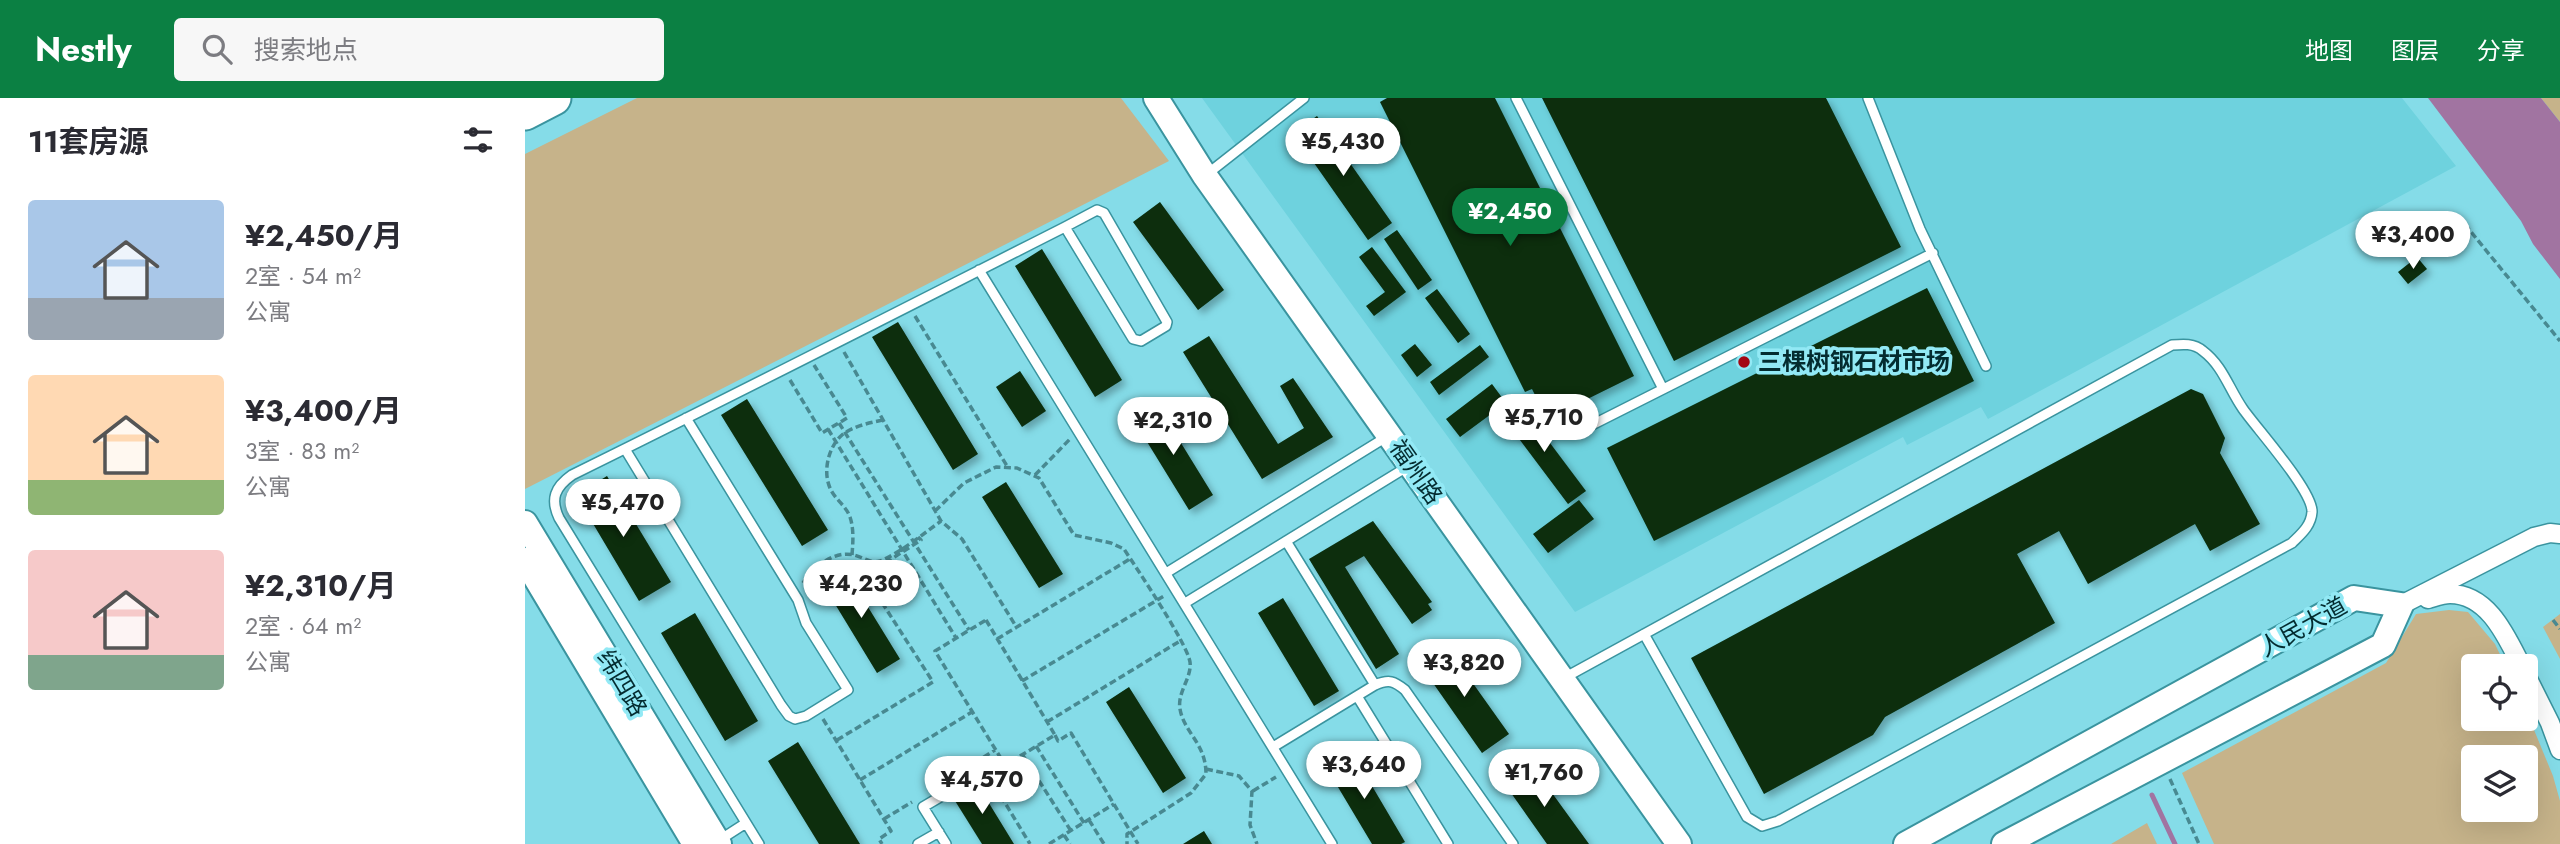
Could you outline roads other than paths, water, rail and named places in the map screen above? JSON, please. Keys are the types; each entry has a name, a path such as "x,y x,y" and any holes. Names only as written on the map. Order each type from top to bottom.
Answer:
{"highway":[{"path":"525,113 554,98"}],"street":[{"name":"福州路","path":"1156,98 1205,176 1679,844"},
{"name":"纬四路","path":"525,523 711,843"},
{"path":"2004,844 2383,645 2401,605 2535,537 2550,533 2560,534"},
{"name":"纬四路","path":"525,561 711,843"},
{"path":"2401,605 2451,594 2467,598 2485,608 2500,625 2515,654"},
{"name":"人民大道","path":"1906,844 2354,598 2401,605"},
{"path":"2538,702 2560,750"}],"lane":[{"path":"1205,176 1304,98"},
{"path":"1516,98 1663,389"},
{"path":"1868,98 1933,253 1986,366"},
{"path":"759,844 554,507 554,496 563,481 1097,210 1104,214 1167,322 1166,326 1141,341 1133,339 1065,227"},
{"path":"1582,430 1933,253"},
{"path":"979,270 1332,844"},
{"path":"1563,679 2172,345 2187,343 2202,349 2221,370 2241,406 2306,492 2312,510 2308,526 2292,543 1778,821 1762,826 1747,817 1644,635"},
{"path":"625,449 789,716 795,719 817,709 848,690 806,624 794,593 686,418"},
{"path":"1166,573 1390,435"},
{"path":"1185,603 1411,465"},
{"path":"1286,541 1375,685"},
{"path":"1273,747 1375,685 1390,680 1405,690 1513,844"},
{"path":"1357,696 1448,844"},
{"path":"940,797 923,807 946,844"},
{"path":"711,843 746,823"},
{"path":"918,844 939,832"}],"waterway":[{"path":"2152,795 2175,844"}],"place":[{"name":"三棵树钢石材市场","path":"1744,362"}]}
